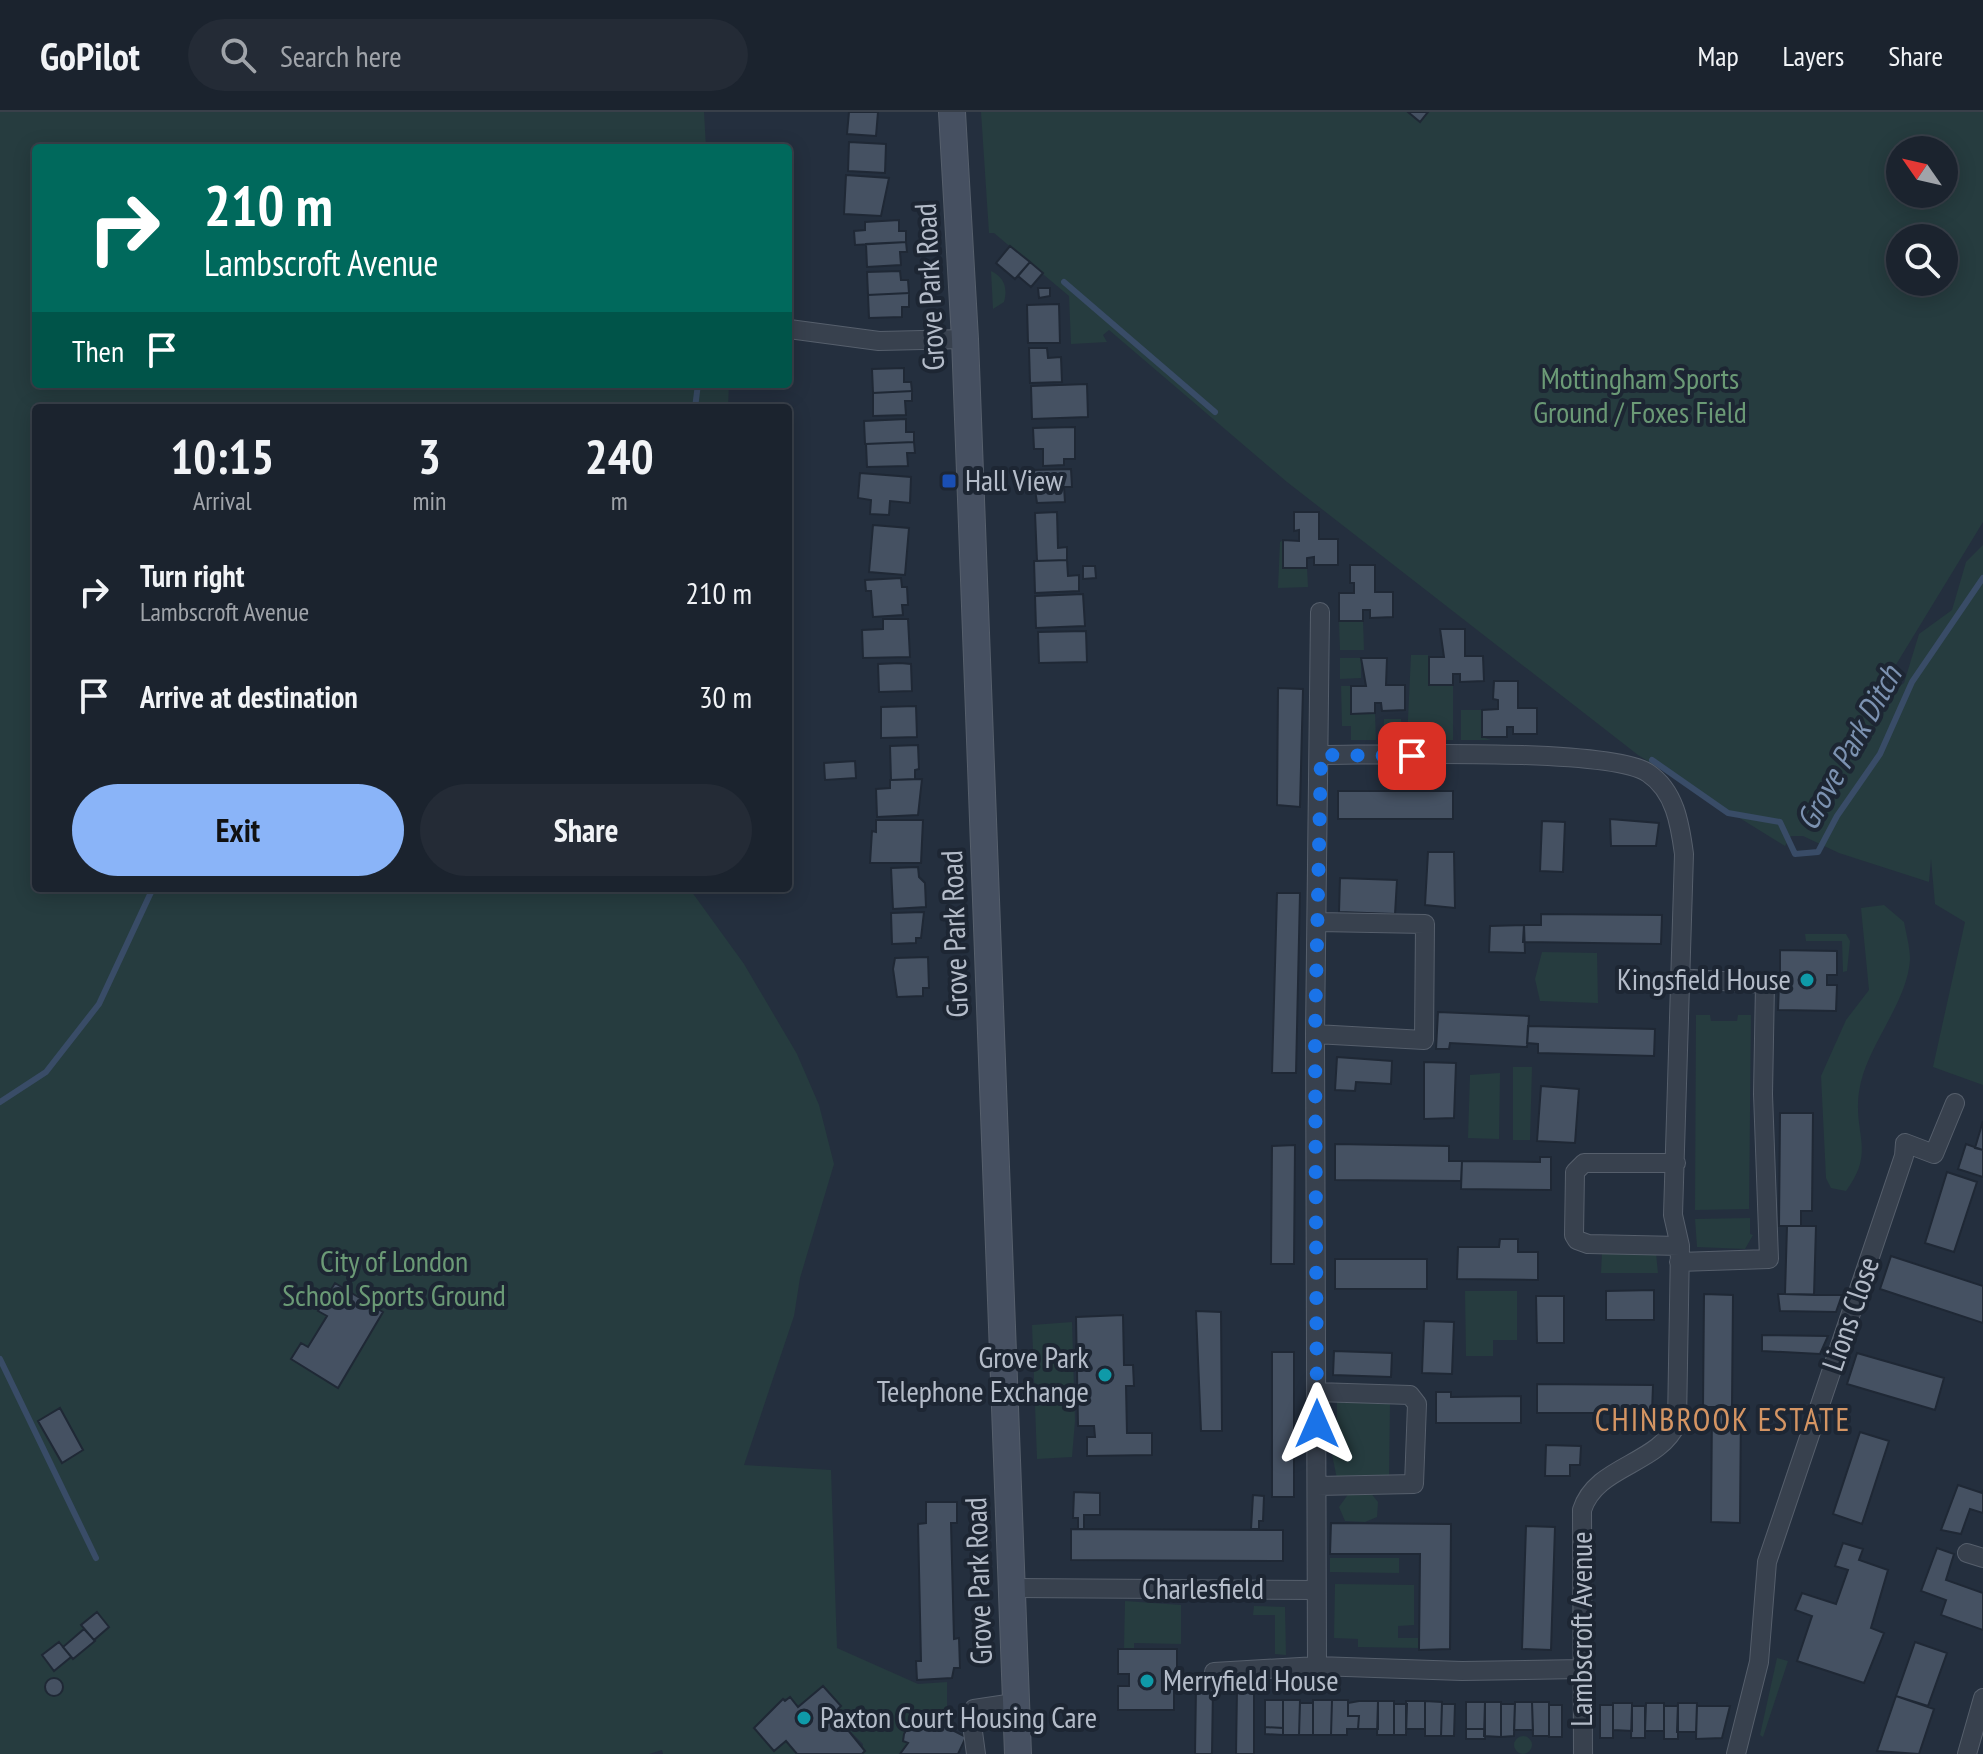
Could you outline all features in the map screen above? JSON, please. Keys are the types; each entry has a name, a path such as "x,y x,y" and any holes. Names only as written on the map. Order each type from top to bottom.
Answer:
{"main road":[{"name":"Grove Park Road","path":"952,112 965,339 1018,1754"}],"street":[{"path":"792,329 879,341 965,339"},
{"path":"1317,1666 1315,1034 1321,755 1320,612"},
{"name":"Lambscroft Avenue","path":"1321,755 1533,757 1634,766 1649,774 1673,804 1682,836 1673,1215 1679,1254 1677,1423 1663,1443 1590,1491 1582,1510 1583,1754"},
{"path":"1315,1034 1424,1040 1425,924 1319,922"},
{"path":"1676,1163 1584,1163 1575,1172 1574,1235 1577,1240 1588,1244 1679,1254 1769,1259 1763,1094 1765,984 1679,978"},
{"name":"Lions Close","path":"1736,1754 1759,1662 1767,1562 1904,1156 1905,1143 1934,1154 1955,1103"},
{"path":"1316,1392 1410,1395 1417,1404 1414,1484 1317,1486"},
{"name":"Charlesfield","path":"1012,1588 1316,1590"},
{"path":"1214,1672 1317,1666 1462,1671 1582,1669"},
{"path":"1967,1754 1983,1698"},
{"path":"976,1754 971,1717 974,1709 1014,1703"}],"green space":[{"name":"City of London School Sports Ground","path":"0,112 704,112 706,144 32,144 32,388 729,388 728,404 32,404 32,892 692,892 744,964 797,1054 819,1105 834,1164 800,1278 794,1316 744,1465 831,1470 837,1648 918,1684 947,1682 947,1715 939,1722 917,1712 903,1741 908,1743 900,1754 862,1754 863,1744 843,1724 845,1722 838,1709 841,1706 823,1686 798,1707 790,1698 782,1699 754,1727 774,1750 786,1741 797,1754 663,1754 662,1750 649,1754 0,1754"},
{"name":"Mottingham Sports Ground / Foxes Field","path":"981,112 1983,112 1983,522 1872,704 1904,683 1919,634 1952,610 1966,562 1983,545 1983,1085 1933,1067 1965,922 1935,904 1931,859 1929,882 1839,853 1803,836 1791,836 1785,846 1638,755 1287,482 1109,330 1103,335 1107,342 1071,344 1069,296 994,233 989,233"},
{"path":"991,271 1002,280 1005,292 1004,302 993,309"},
{"path":"1283,540 1283,568 1307,568 1308,587 1278,588 1280,542"},
{"path":"1339,621 1363,621 1364,650 1340,650"},
{"path":"1411,655 1428,655 1429,684 1453,685 1453,740 1407,740"},
{"path":"1340,658 1361,658 1361,678 1340,679"},
{"path":"1341,686 1351,686 1351,714 1375,713 1376,740 1351,740 1351,726 1342,726"},
{"path":"1461,710 1482,710 1482,737 1491,740 1461,740"},
{"path":"1384,719 1401,719 1402,740 1383,740"},
{"path":"1884,905 1904,922 1910,959 1902,992 1863,1075 1858,1107 1862,1153 1855,1177 1846,1191 1831,1188 1826,1178 1821,1076 1846,1020 1869,990 1861,908"},
{"path":"1805,934 1846,934 1850,941 1847,971 1843,972 1842,941 1806,941"},
{"path":"1542,952 1597,953 1598,1003 1540,1001 1535,979"},
{"path":"1696,1015 1710,1015 1711,1021 1737,1021 1738,1015 1751,1015 1749,1209 1695,1210"},
{"path":"1513,1067 1532,1067 1530,1140 1513,1140"},
{"path":"1500,1073 1499,1139 1468,1138 1470,1075"},
{"path":"1750,1218 1750,1234 1753,1235 1745,1249 1697,1247 1695,1219"},
{"path":"1602,1252 1656,1253 1658,1273 1601,1273"},
{"path":"1465,1291 1517,1291 1517,1340 1493,1340 1493,1356 1466,1356"},
{"path":"1072,1322 1075,1421 1072,1457 1037,1459 1032,1325"},
{"path":"1337,1401 1390,1402 1389,1479 1337,1479 1330,1444 1337,1430"},
{"path":"1370,1492 1378,1502 1377,1517 1365,1522 1345,1521 1339,1507 1349,1493"},
{"path":"1330,1558 1399,1558 1399,1573 1330,1572"},
{"path":"1335,1584 1414,1585 1414,1625 1398,1626 1398,1638 1418,1638 1418,1648 1358,1647 1358,1639 1334,1638"},
{"path":"1125,1601 1181,1605 1181,1644 1134,1643 1134,1649 1124,1649"},
{"path":"1254,1606 1285,1607 1286,1655 1275,1654 1275,1615 1253,1615"},
{"path":"1777,1658 1788,1661 1763,1737 1760,1735"},
{"path":"1519,1736 1527,1736 1532,1745 1530,1752 1519,1754 1514,1749 1514,1741"}],"building":[{"path":"849,112 878,112 876,136 847,134"},
{"path":"1408,112 1428,112 1420,122"},
{"path":"849,142 886,144 885,173 848,171"},
{"path":"846,175 889,178 881,216 844,214"},
{"path":"899,220 899,231 906,231 906,242 855,245 854,231 865,230 865,222"},
{"path":"906,242 907,252 900,252 901,265 867,267 866,244"},
{"path":"1010,246 1030,262 1015,279 996,263"},
{"path":"1030,262 1043,273 1031,287 1018,276"},
{"path":"900,271 901,280 908,280 909,293 868,295 867,272"},
{"path":"1038,288 1050,288 1050,296 1039,298"},
{"path":"909,293 909,307 902,307 902,317 869,318 868,295"},
{"path":"1059,304 1060,343 1028,343 1027,305"},
{"path":"1029,348 1047,348 1048,358 1061,357 1062,382 1030,383"},
{"path":"904,368 904,382 911,382 912,391 873,393 872,369"},
{"path":"1087,384 1088,417 1032,419 1031,386"},
{"path":"912,391 912,401 905,401 906,415 873,416 873,393"},
{"path":"906,419 906,432 914,432 914,442 865,444 864,421"},
{"path":"1075,427 1075,459 1064,459 1064,465 1043,466 1043,449 1034,449 1033,428"},
{"path":"914,442 915,453 907,453 908,466 867,467 866,444"},
{"path":"1071,469 1072,487 1064,487 1065,502 1037,503 1032,470"},
{"path":"860,473 911,477 910,503 890,501 889,515 870,514 871,500 858,498"},
{"path":"1057,512 1058,548 1067,547 1067,560 1037,561 1035,513"},
{"path":"1294,512 1319,512 1319,539 1338,539 1338,565 1314,565 1314,557 1307,558 1307,568 1283,568 1283,540 1299,541 1299,530 1294,531"},
{"path":"873,525 909,528 905,575 869,572"},
{"path":"1067,560 1068,576 1079,575 1079,591 1035,593 1034,561"},
{"path":"1350,565 1375,565 1375,592 1393,592 1393,617 1370,618 1370,610 1363,610 1363,621 1339,621 1339,593 1354,593 1354,583 1350,583"},
{"path":"1083,566 1095,566 1096,578 1083,579"},
{"path":"901,578 902,587 907,587 908,605 902,605 903,615 873,617 871,591 866,591 865,580"},
{"path":"1083,594 1085,626 1036,628 1035,596"},
{"path":"883,619 908,619 910,657 863,658 862,630 883,629"},
{"path":"1440,629 1465,629 1465,656 1483,656 1484,681 1460,682 1460,674 1453,674 1453,685 1429,685 1429,657 1444,657"},
{"path":"1086,631 1087,662 1039,663 1038,632"},
{"path":"1361,658 1387,658 1386,685 1405,685 1405,710 1382,711 1381,703 1375,703 1375,713 1351,714 1351,686 1366,686"},
{"path":"878,664 911,664 912,691 879,692"},
{"path":"1494,681 1518,681 1518,708 1537,708 1537,734 1513,734 1513,727 1507,727 1507,737 1482,737 1482,710 1498,709 1498,700 1493,699"},
{"path":"1278,688 1303,689 1300,807 1277,805"},
{"path":"916,706 917,737 881,738 881,707"},
{"path":"918,745 919,769 915,770 915,779 891,780 890,746"},
{"path":"855,761 856,778 825,780 824,763"},
{"path":"922,779 918,815 877,817 876,789 890,788 890,780"},
{"path":"1338,791 1453,791 1453,819 1338,819"},
{"path":"1610,819 1659,823 1656,846 1611,846"},
{"path":"876,820 923,820 921,863 870,863 872,831 876,832"},
{"path":"1542,821 1565,822 1563,872 1540,871"},
{"path":"1428,852 1454,852 1455,908 1425,905"},
{"path":"918,867 919,877 925,883 926,907 893,909 891,868"},
{"path":"1340,878 1397,880 1395,914 1339,912"},
{"path":"1277,893 1300,893 1296,1073 1272,1073"},
{"path":"924,912 921,938 916,938 916,943 892,944 891,913"},
{"path":"1541,914 1662,915 1661,944 1523,942 1524,925 1541,925"},
{"path":"1524,925 1525,953 1489,952 1490,926"},
{"name":"Kingsfield House","path":"1780,950 1837,951 1837,975 1827,975 1827,985 1837,985 1836,1011 1778,1010 1779,984 1788,984 1788,975 1780,975"},
{"path":"928,957 929,988 923,988 923,996 897,997 893,969 895,958"},
{"path":"1438,1012 1529,1016 1527,1047 1450,1043 1449,1049 1436,1049"},
{"path":"1528,1026 1655,1029 1654,1056 1538,1053 1538,1044 1527,1043"},
{"path":"1337,1057 1392,1061 1391,1084 1356,1082 1355,1091 1335,1090"},
{"path":"1424,1062 1456,1063 1454,1118 1424,1119"},
{"path":"1541,1086 1579,1089 1575,1143 1537,1141"},
{"path":"1780,1113 1813,1113 1812,1211 1801,1211 1801,1226 1779,1226"},
{"path":"1983,1121 1983,1150 1975,1148"},
{"path":"1335,1144 1449,1146 1449,1161 1462,1161 1461,1181 1335,1180"},
{"path":"1966,1144 1983,1150 1983,1177 1958,1169"},
{"path":"1295,1145 1294,1264 1271,1264 1272,1146"},
{"path":"1540,1157 1551,1157 1551,1190 1461,1189 1462,1161 1540,1162"},
{"path":"1947,1172 1977,1182 1954,1252 1925,1243"},
{"path":"1787,1226 1816,1226 1814,1295 1785,1294"},
{"path":"1500,1239 1518,1239 1518,1252 1538,1252 1538,1280 1457,1279 1458,1247 1499,1247"},
{"path":"1891,1256 1983,1286 1983,1323 1880,1289"},
{"path":"1335,1259 1427,1259 1427,1289 1335,1289"},
{"path":"335,1283 383,1312 338,1388 291,1359 301,1343 308,1347 327,1316 318,1311"},
{"path":"1654,1290 1654,1320 1606,1320 1606,1291"},
{"path":"1704,1294 1733,1295 1732,1407 1703,1407"},
{"path":"1778,1294 1842,1295 1836,1312 1780,1311"},
{"path":"1536,1296 1564,1296 1564,1343 1537,1343"},
{"path":"1196,1311 1221,1312 1222,1431 1201,1431"},
{"name":"Grove Park Telephone Exchange","path":"1123,1315 1124,1365 1133,1365 1134,1386 1126,1386 1127,1433 1152,1433 1152,1455 1087,1456 1087,1437 1095,1437 1094,1426 1078,1426 1076,1317"},
{"path":"1424,1321 1454,1322 1452,1374 1422,1373"},
{"path":"1762,1335 1828,1336 1820,1354 1762,1351"},
{"path":"1334,1351 1392,1353 1391,1377 1333,1375"},
{"path":"1272,1352 1294,1352 1294,1497 1272,1497"},
{"path":"1857,1353 1944,1378 1935,1410 1847,1384"},
{"path":"1537,1384 1653,1385 1652,1413 1537,1413"},
{"path":"1436,1392 1451,1392 1451,1397 1521,1396 1521,1423 1436,1423"},
{"path":"1712,1407 1741,1407 1740,1523 1711,1522"},
{"path":"60,1408 83,1450 62,1463 38,1421"},
{"path":"1860,1432 1889,1441 1862,1524 1833,1514"},
{"path":"1546,1445 1581,1446 1580,1465 1570,1465 1570,1476 1545,1476"},
{"path":"1958,1485 1982,1493 1983,1490 1983,1513 1970,1509 1961,1534 1941,1530"},
{"path":"1074,1492 1100,1493 1100,1515 1084,1515 1084,1529 1078,1529 1078,1518 1073,1518"},
{"path":"1253,1495 1264,1496 1263,1521 1259,1521 1259,1529 1251,1529"},
{"path":"926,1502 957,1502 957,1523 951,1523 954,1639 959,1638 960,1668 954,1668 952,1678 917,1680 916,1661 921,1661 918,1524 926,1523"},
{"path":"1331,1523 1451,1524 1450,1649 1419,1650 1420,1554 1330,1554"},
{"path":"1526,1526 1555,1527 1551,1650 1522,1649"},
{"path":"1071,1529 1283,1530 1283,1561 1071,1560"},
{"path":"1843,1543 1863,1549 1859,1560 1888,1570 1871,1628 1884,1633 1864,1683 1797,1661 1812,1616 1795,1610 1802,1593 1836,1604 1848,1570 1835,1566"},
{"path":"1937,1548 1954,1554 1946,1580 1983,1593 1983,1630 1941,1615 1946,1600 1921,1591"},
{"path":"97,1612 109,1627 94,1640 81,1625"},
{"path":"84,1629 95,1641 73,1659 63,1647"},
{"path":"59,1642 71,1657 54,1671 42,1655"},
{"path":"1915,1642 1947,1653 1928,1706 1896,1696"},
{"name":"Merryfield House","path":"1118,1649 1177,1649 1177,1676 1166,1676 1166,1686 1174,1686 1174,1710 1118,1710 1118,1686 1129,1686 1129,1674 1118,1674"},
{"path":"50,1678 58,1678 63,1687 61,1694 50,1696 45,1691 45,1683"},
{"name":"Paxton Court Housing Care","path":"823,1686 841,1706 838,1709 845,1722 843,1724 865,1751 862,1754 797,1754 786,1741 774,1751 754,1728 783,1699 785,1701 790,1697 798,1707"},
{"path":"1196,1687 1213,1687 1212,1754 1195,1754"},
{"path":"1237,1688 1254,1688 1254,1754 1236,1754"},
{"path":"1896,1696 1934,1709 1919,1754 1877,1751"},
{"path":"1265,1700 1283,1700 1283,1728 1265,1727"},
{"path":"1283,1700 1300,1700 1299,1735 1283,1735"},
{"path":"1313,1700 1332,1700 1331,1735 1313,1735"},
{"path":"1332,1700 1348,1700 1348,1716 1359,1716 1358,1729 1347,1729 1347,1735 1331,1735"},
{"path":"1378,1701 1378,1729 1358,1729 1359,1716 1348,1716 1348,1703"},
{"path":"1378,1701 1394,1701 1394,1735 1377,1735"},
{"path":"1406,1701 1425,1701 1425,1729 1406,1729"},
{"path":"1425,1701 1442,1702 1441,1736 1425,1736"},
{"path":"1466,1702 1485,1702 1485,1729 1466,1729"},
{"path":"1485,1702 1501,1702 1501,1737 1484,1736"},
{"path":"1515,1702 1532,1702 1533,1730 1514,1730"},
{"path":"1532,1702 1549,1702 1549,1736 1533,1736"},
{"path":"1300,1703 1313,1703 1313,1735 1299,1735"},
{"path":"1613,1703 1632,1703 1632,1731 1613,1730"},
{"path":"1646,1703 1664,1703 1664,1731 1645,1731"},
{"path":"1678,1703 1697,1703 1696,1732 1677,1732"},
{"path":"1394,1704 1407,1704 1406,1735 1394,1735"},
{"path":"1442,1704 1455,1704 1454,1736 1441,1736"},
{"path":"1501,1704 1515,1704 1514,1736 1501,1737"},
{"path":"1549,1705 1562,1705 1562,1737 1549,1737"},
{"path":"1600,1705 1613,1705 1613,1738 1600,1738"},
{"path":"1632,1706 1645,1706 1645,1738 1631,1738"},
{"path":"1664,1706 1678,1706 1678,1739 1664,1739"},
{"path":"1697,1706 1730,1706 1722,1738 1696,1739"},
{"name":"Paxton Court Housing Care","path":"917,1712 966,1737 958,1754 900,1754 908,1743 903,1741 904,1734"},
{"path":"1265,1727 1283,1728 1283,1735 1265,1734"},
{"path":"1466,1729 1485,1729 1485,1739 1466,1739"}],"waterway":[{"name":"Grove Park Ditch","path":"1064,282 1215,412"},
{"name":"Grove Park Ditch","path":"696,404 698,388"},
{"name":"Grove Park Ditch","path":"1652,760 1728,813 1780,822 1795,854 1818,852 1837,816 1880,754 1912,682 1983,578"},
{"name":"Grove Park Ditch","path":"0,1102 46,1072 99,1004 151,892"},
{"name":"Grove Park Ditch","path":"0,1359 96,1558"}],"place":[{"name":"Hall View","path":"949,481"},
{"name":"Kingsfield House","path":"1807,980"},
{"name":"Grove Park Telephone Exchange","path":"1105,1375"},
{"name":"Merryfield House","path":"1147,1681"},
{"name":"Paxton Court Housing Care","path":"804,1718"}],"district":[{"name":"CHINBROOK ESTATE","path":"1723,1420"}],"route":[{"path":"1317,1424 1315,1034 1321,755 1412,756"}]}
